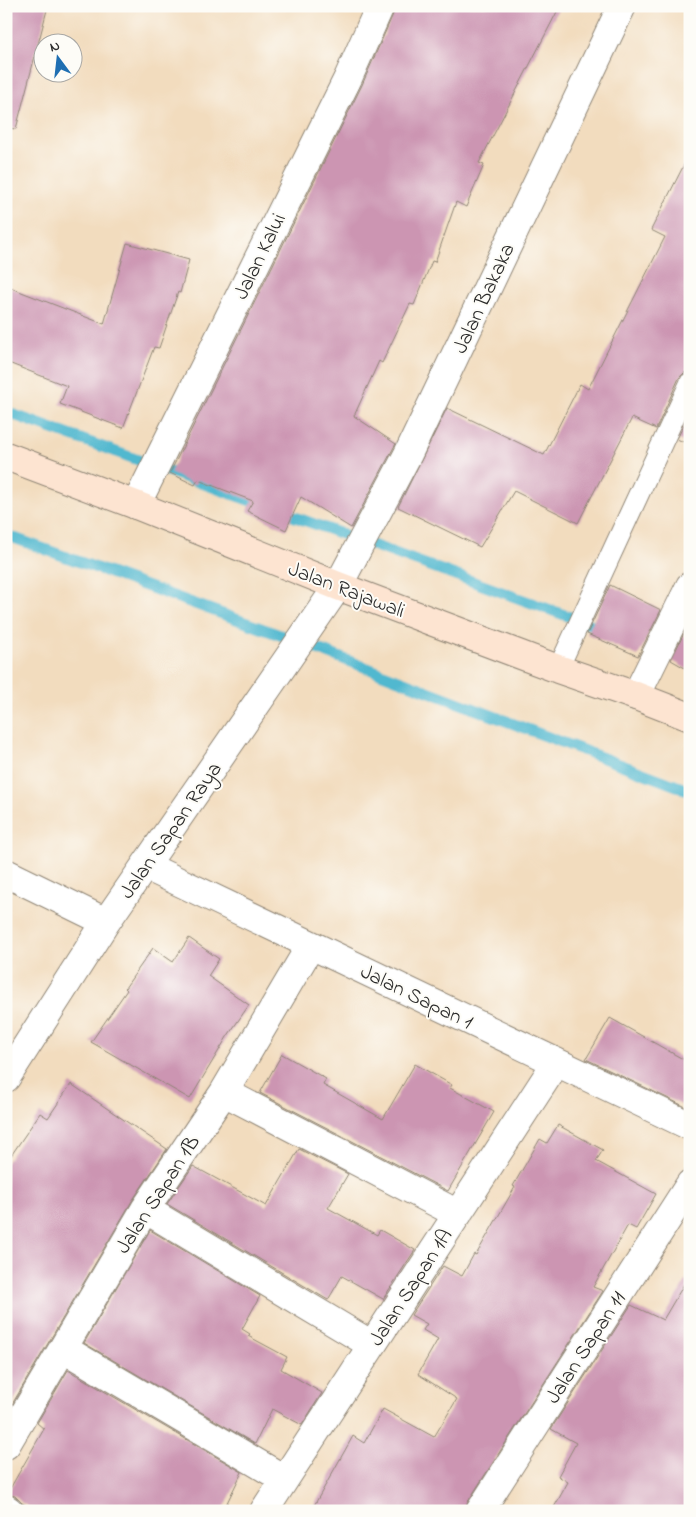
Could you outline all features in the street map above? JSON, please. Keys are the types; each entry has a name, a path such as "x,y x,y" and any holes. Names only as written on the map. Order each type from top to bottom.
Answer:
{"main road":[{"name":"Jalan Rajawali","path":"6,456 558,670 636,696 690,717"}],"street":[{"name":"Jalan Kalui","path":"136,505 348,78 380,6"},
{"name":"Jalan Bakaka","path":"338,586 408,454 622,6"},
{"name":"Jalan Sapan Raya","path":"6,1078 106,922 338,586"},
{"path":"636,696 690,586"},
{"name":"Jalan Sapan 1","path":"146,866 690,1126"},
{"path":"6,873 106,922"},
{"name":"Jalan Sapan 1B","path":"6,1445 145,1209 224,1092 311,945"},
{"name":"Jalan Sapan 1A","path":"264,1511 556,1063"},
{"path":"224,1092 458,1214"},
{"name":"Jalan Sapan 11","path":"480,1511 690,1184"},
{"path":"145,1209 372,1345"},
{"path":"64,1349 284,1480"}],"lane":[{"path":"558,670 690,383"}],"building":[{"path":"11,6 48,6 41,32 32,32 32,68 16,129 6,128 6,20"},
{"path":"395,6 560,6 479,163 484,165 466,207 456,202 435,262 432,261 414,305 410,304 382,363 379,361 354,416 396,444 351,528 301,497 286,530 247,511 253,501 198,480 195,485 170,473 362,85"},
{"path":"690,153 690,371 684,373 679,378 656,429 632,418 578,523 514,491 480,547 398,507 447,408 544,455 580,384 588,389 665,237 651,230"},
{"path":"127,243 189,260 180,293 178,292 159,348 154,347 123,428 60,404 67,386 6,362 6,286 104,324"},
{"path":"690,412 690,445 677,439"},
{"path":"610,585 661,610 638,656 587,634"},
{"path":"690,623 690,671 671,660"},
{"path":"189,938 219,959 208,976 249,1005 227,1037 190,1099 91,1042 153,948 173,962"},
{"path":"610,1018 690,1063 690,1109 586,1059"},
{"path":"282,1054 326,1079 323,1085 383,1119 415,1064 452,1085 450,1088 494,1112 448,1191 260,1093"},
{"path":"71,1084 167,1149 132,1201 11,1406 6,1403 6,1163 40,1113 48,1118"},
{"path":"558,1125 603,1150 596,1161 656,1194 636,1229 628,1225 593,1287 603,1291 467,1503 464,1511 311,1511 353,1436 364,1443 383,1409 434,1437 457,1399 418,1374 438,1339 423,1330 427,1324 411,1315 443,1266 462,1276 515,1187 513,1186 540,1139 547,1143"},
{"path":"299,1149 348,1174 328,1208 377,1235 380,1230 415,1250 383,1299 342,1276 328,1300 167,1204 193,1166 266,1206"},
{"path":"150,1230 260,1296 242,1329 250,1334 248,1336 287,1357 281,1369 322,1393 302,1425 272,1409 255,1444 84,1343"},
{"path":"690,1274 690,1511 552,1511 568,1482 558,1476 576,1443 551,1429 631,1305 663,1320"},
{"path":"68,1370 242,1472 223,1511 36,1511 22,1503 15,1496 7,1494 44,1429 37,1423"}],"waterway":[{"path":"6,412 606,630"},
{"path":"6,535 299,642 690,791"}]}
